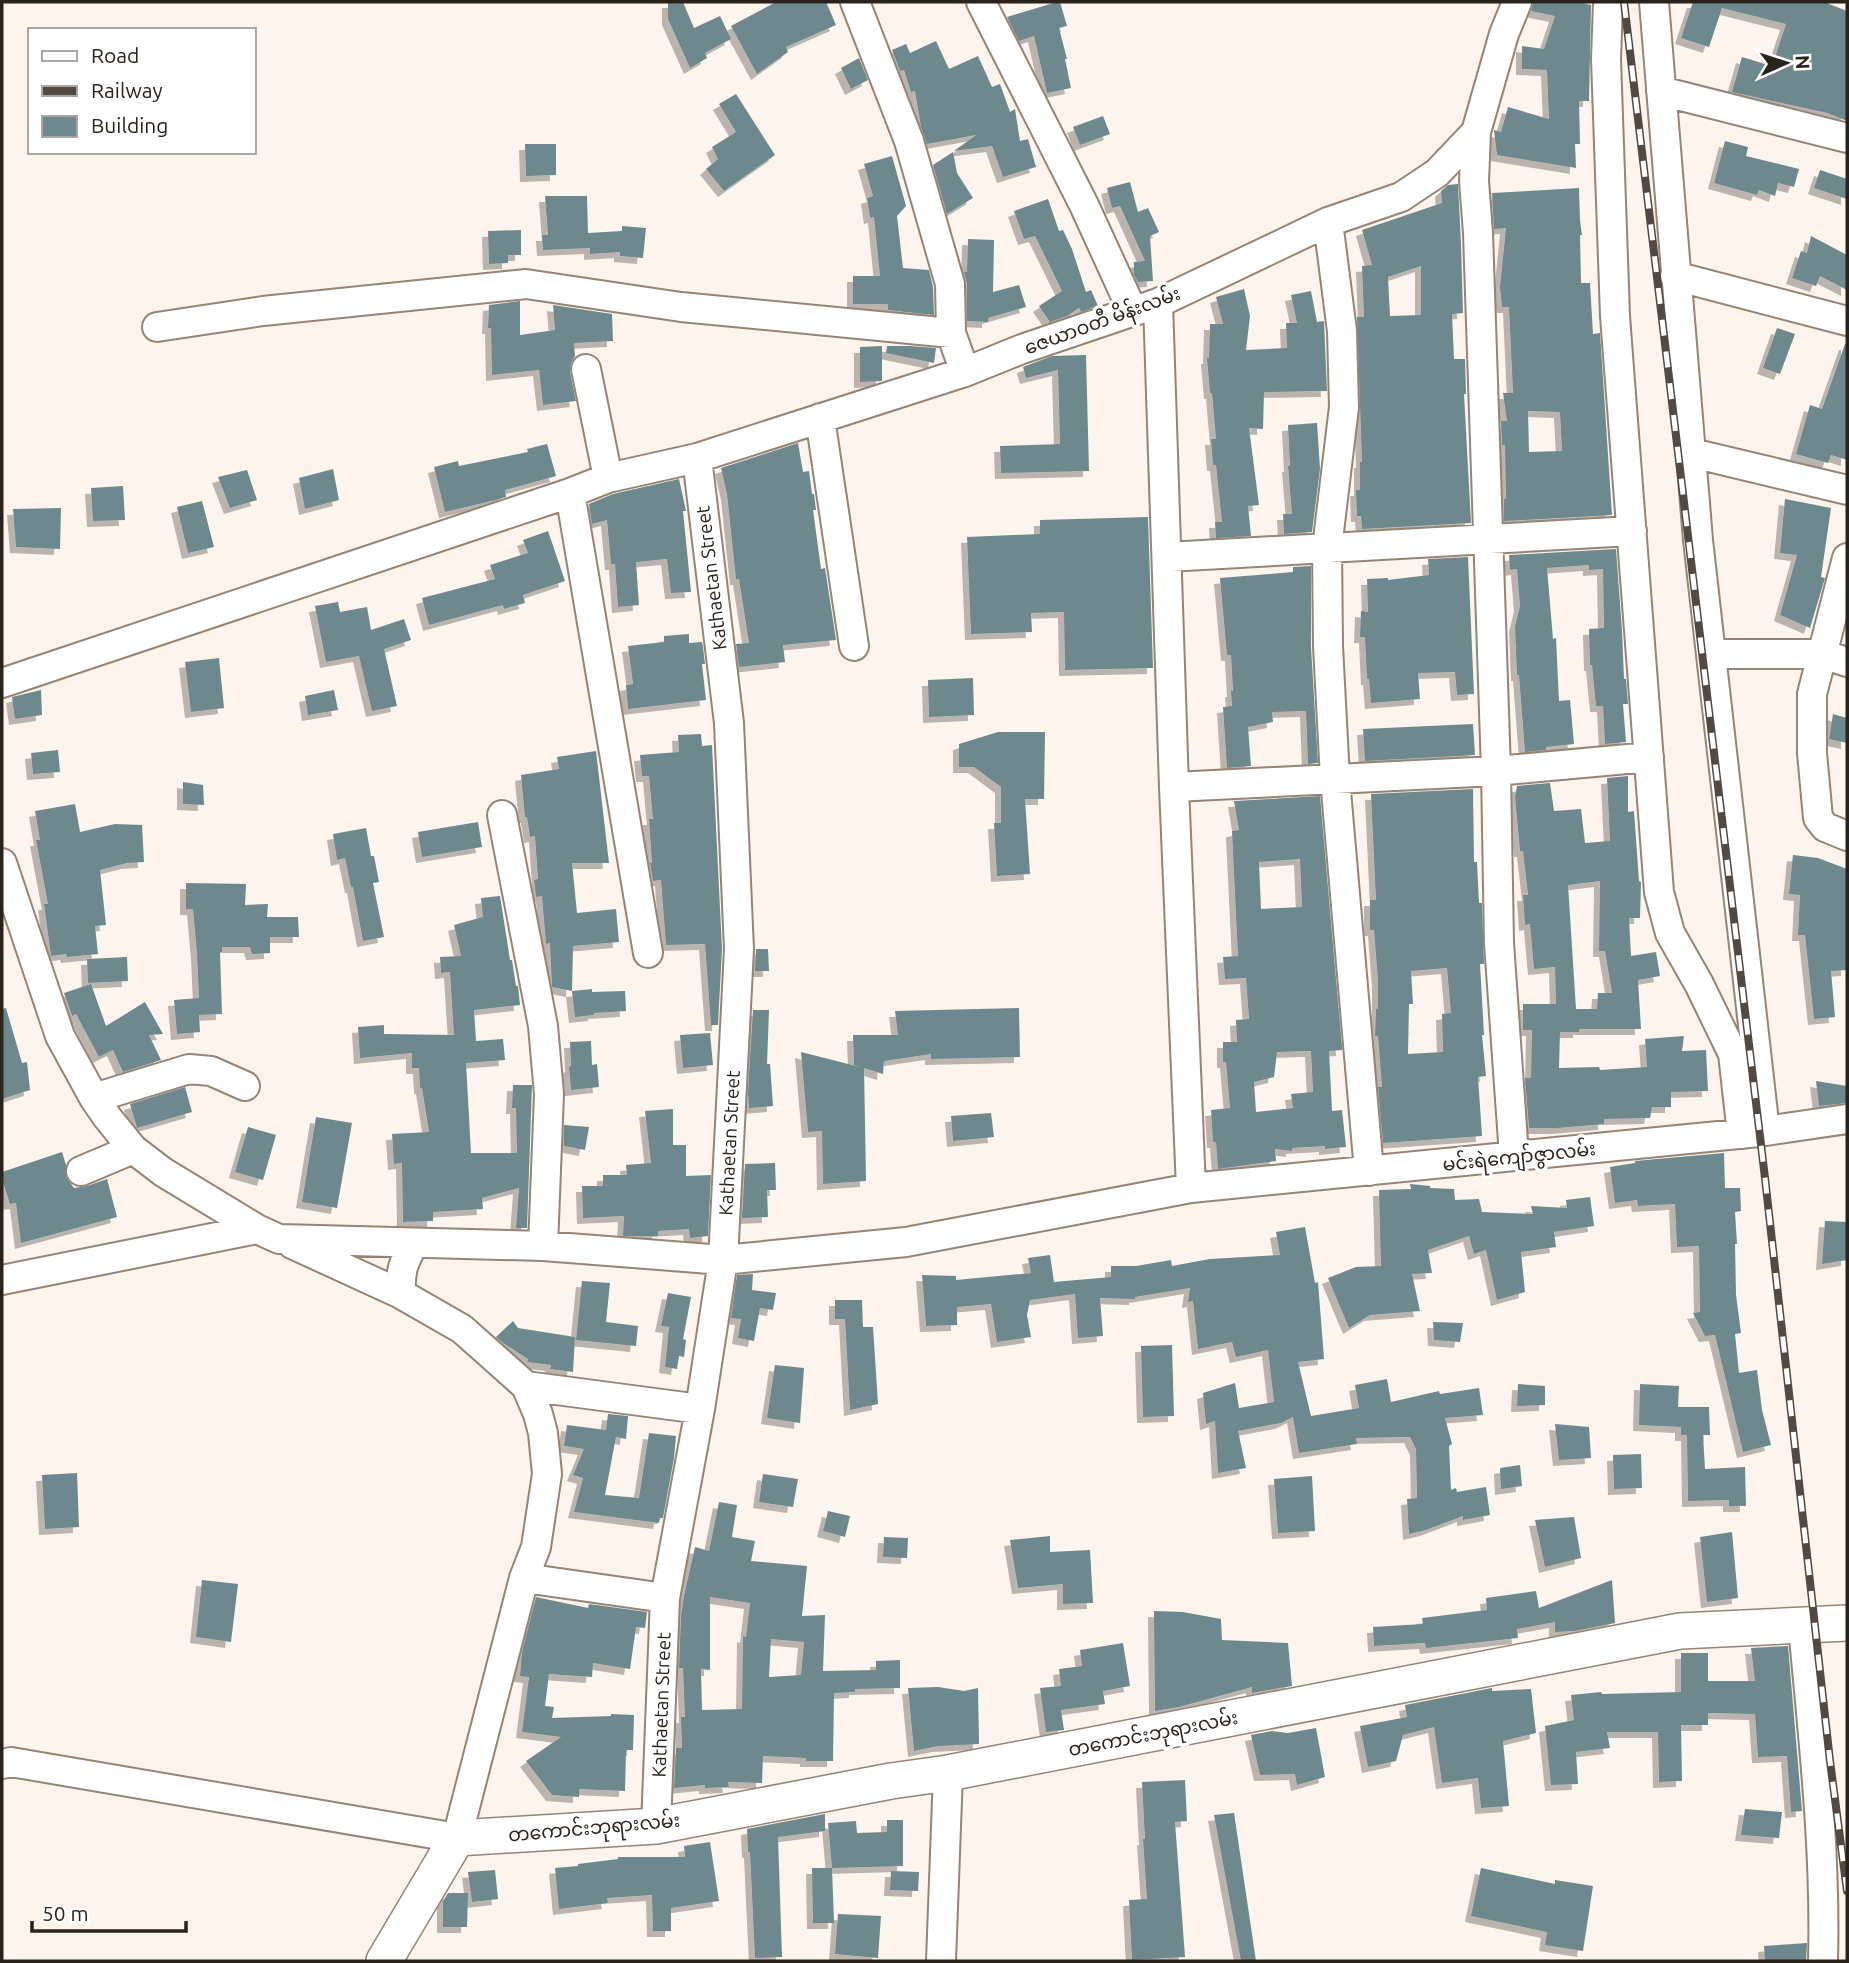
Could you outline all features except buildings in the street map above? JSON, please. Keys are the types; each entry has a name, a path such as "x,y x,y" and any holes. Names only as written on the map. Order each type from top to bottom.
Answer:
{"main road":[{"name":"တကောင်းဘုရားလမ်း","path":"457,1838 656,1826 891,1781 948,1773 1680,1631 1847,1623"},
{"path":"384,1961 457,1838"}],"street":[{"path":"855,2 909,141 950,284 951,333 965,372"},
{"path":"981,2 1084,205 1146,308 1167,557 1191,1188"},
{"name":"ဇေယာဝတီ မိန်းလမ်း","path":"2,682 608,478 697,458 965,372 1022,349 1146,308 1328,222 1401,197 1437,173 1476,132 1504,34 1517,2"},
{"path":"1608,2 1606,59 1615,316 1660,892 1670,933 1734,1054 1754,1132"},
{"path":"1654,2 1698,540 1712,654 1754,1132"},
{"path":"1661,91 1847,138"},
{"path":"1476,132 1474,181 1496,771 1499,943 1514,1156"},
{"path":"1328,222 1342,331 1344,407 1327,548 1328,646 1335,779 1368,1171"},
{"path":"1675,276 1847,321"},
{"path":"157,327 262,311 526,284 681,307 951,333"},
{"path":"586,369 608,478"},
{"path":"820,418 854,646"},
{"path":"1692,453 1847,489"},
{"name":"Kathaetan Street","path":"656,1826 665,1598 700,1409 723,1260 739,949 729,723 697,458"},
{"path":"570,493 648,953"},
{"path":"1167,557 1632,531"},
{"path":"1847,558 1834,658 1812,694 1812,753 1818,818 1825,827 1847,836"},
{"path":"1712,654 1834,658"},
{"path":"1174,787 1496,771 1649,757"},
{"path":"502,815 543,1026 550,1094 543,1246"},
{"path":"2,863 60,1036 94,1098 133,1149 163,1172 268,1234 401,1294 462,1329 526,1386 543,1433 547,1474 536,1547 524,1578 457,1838 11,1762 2,1764"},
{"path":"94,1098 189,1069 211,1071 245,1086"},
{"name":"မင်းရဲကျော်ဇွာလမ်း","path":"2,1280 268,1234 414,1243 543,1246 723,1260 906,1242 1191,1188 1754,1132 1847,1119"},
{"path":"81,1171 133,1149"},
{"path":"401,1294 400,1274 403,1262 414,1243"},
{"path":"526,1386 700,1409"},
{"path":"524,1578 665,1598"},
{"path":"1803,1626 1821,1838 1823,1961"},
{"path":"941,1961 948,1773"}],"railway":[{"path":"1624,2 1765,1178 1847,1891"}]}
